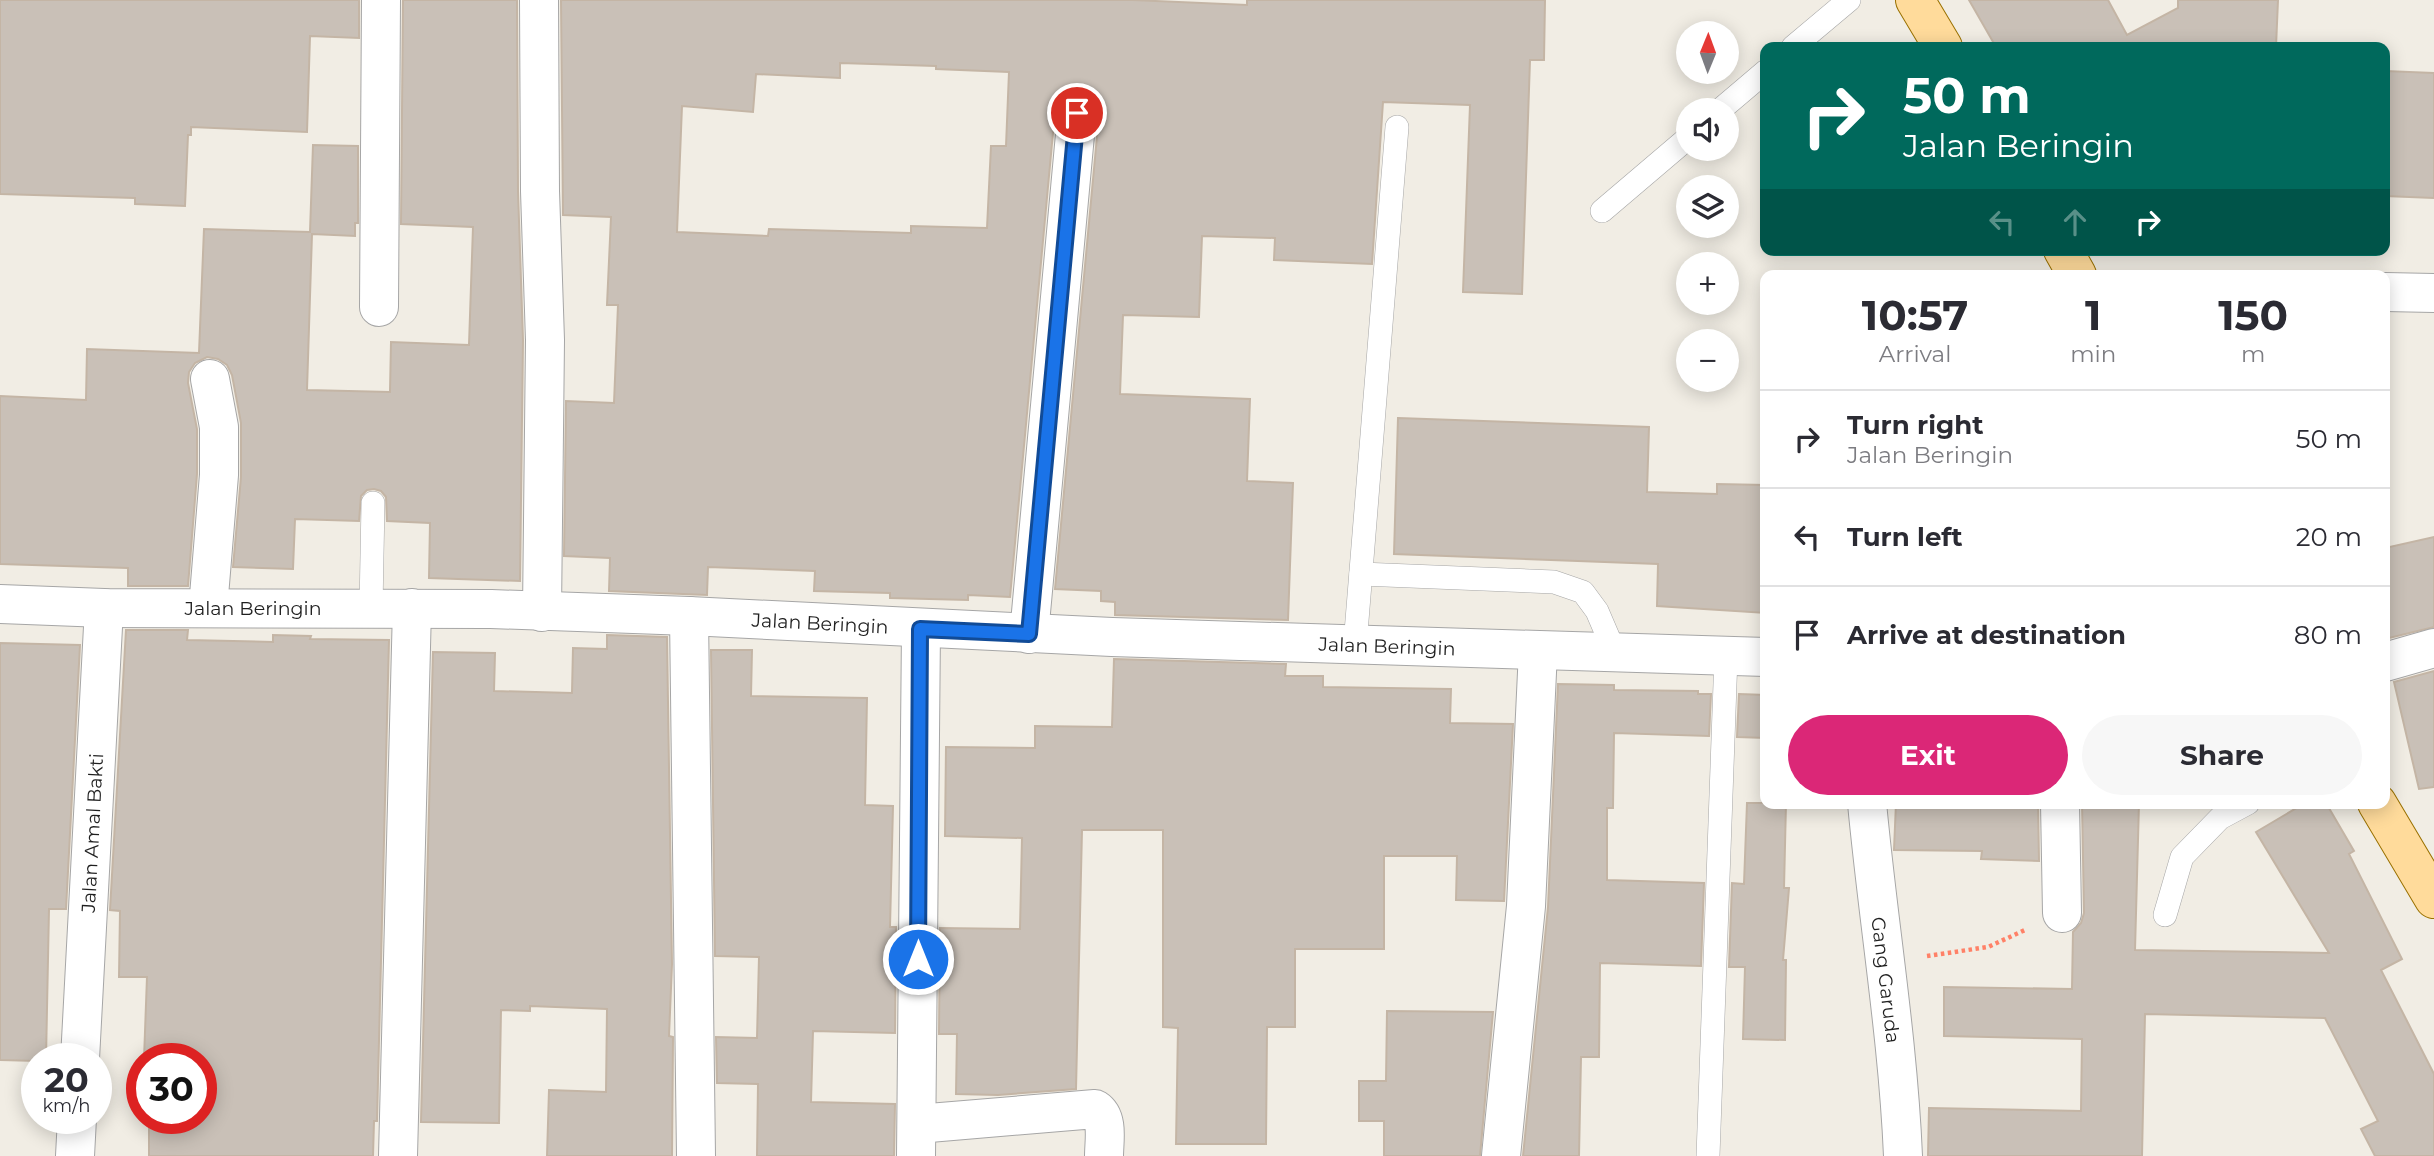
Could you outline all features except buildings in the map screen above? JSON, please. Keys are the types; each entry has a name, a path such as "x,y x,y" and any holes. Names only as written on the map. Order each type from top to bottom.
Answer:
{"main road":[{"path":"1915,0 1940,42"},
{"path":"2381,809 2434,899"}],"street":[{"path":"379,307 381,0"},
{"path":"539,0 540,191 545,340 542,612"},
{"path":"1029,634 1077,113"},
{"path":"2390,292 2434,293"},
{"path":"208,608 219,475 219,427 210,379"},
{"name":"Jalan Beringin","path":"0,604 104,608 412,608 689,616 1029,634 1760,657"},
{"name":"Jalan Amal Bakti","path":"81,1043 104,608"},
{"path":"398,1156 412,608"},
{"path":"689,616 696,1156"},
{"path":"920,629 917,1140 1095,1109 1100,1112 1104,1121 1104,1156"},
{"path":"2390,661 2434,648"},
{"path":"1501,1156 1526,906 1538,651"},
{"name":"Gang Garuda","path":"1868,809 1900,1093 1903,1156"},
{"path":"2060,809 2062,913"},
{"path":"75,1156 76,1134"}],"lane":[{"path":"1799,42 1849,0"},
{"path":"1734,98 1760,76"},
{"path":"1355,645 1397,128"},
{"path":"1602,211 1676,148"},
{"path":"371,608 373,503"},
{"path":"1361,573 1554,582 1583,592 1597,611 1615,653"},
{"path":"1708,1156 1726,656"},
{"path":"2165,915 2182,857 2220,818 2237,809"}],"path":[{"path":"1884,960 1988,947 2062,913"}],"route":[{"path":"918,959 920,629 1029,634 1077,113"}]}
